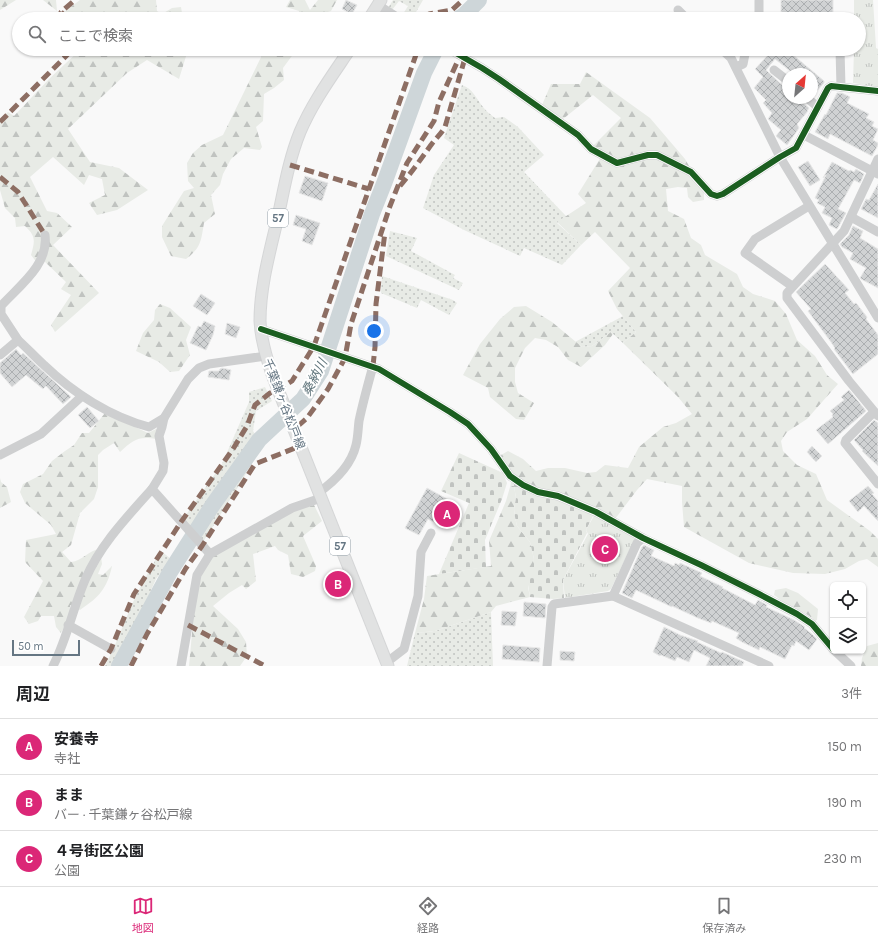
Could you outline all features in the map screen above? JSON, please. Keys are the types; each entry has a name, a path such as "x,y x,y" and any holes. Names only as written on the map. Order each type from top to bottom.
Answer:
{"main road":[{"path":"374,12 380,3"},
{"name":"千葉鎌ヶ谷松戸線","path":"346,56 310,112 300,132 291,157 264,281 261,302 261,329 266,356 281,399 387,663"}],"street":[{"path":"758,12 759,1"},
{"path":"380,3 391,12"},
{"path":"461,56 482,68 578,135 590,149 617,163 648,155 657,155 691,172 711,194 717,196 723,194 796,148 828,88 831,86 878,91"},
{"path":"729,56 736,67 780,157 832,244 877,313"},
{"path":"736,67 743,64 745,56"},
{"path":"840,56 841,87"},
{"path":"774,70 782,76"},
{"path":"814,104 818,107"},
{"path":"804,135 875,173"},
{"path":"878,159 875,173 844,231 787,293 787,298 849,381 876,414 846,440 845,443 878,484"},
{"path":"792,286 745,253 755,240 809,206"},
{"path":"851,217 878,232"},
{"path":"45,235 44,252 36,268 1,306 1,314 18,340 30,350 44,366 82,396 103,409 134,423 149,427 164,418"},
{"path":"261,329 379,369 468,424 491,448 510,476 523,485 538,492 558,496 596,512 643,538 701,565 798,614 812,624 830,645"},
{"path":"0,355 18,340"},
{"path":"53,666 85,579 104,545 152,489 163,471 164,463 159,436 164,418 188,379 199,368 209,364 266,356"},
{"path":"181,666 197,575 210,554 292,508 320,496 343,470 353,454 356,444 359,422 373,366"},
{"path":"0,455 41,434 82,396"},
{"path":"152,489 210,554"},
{"path":"387,663 404,649 418,596 421,552 431,533"},
{"path":"613,596 637,543 643,538"},
{"path":"547,666 552,607 554,604 613,596 769,666"},
{"path":"68,625 111,649"},
{"path":"838,654 851,666"}],"green space":[{"path":"0,0 16,0 0,10"},
{"path":"43,0 56,0 57,11"},
{"path":"80,0 156,0 157,11 159,12 64,12"},
{"path":"290,0 305,0 310,10 318,0 337,0 331,11 328,12 299,12 286,7"},
{"path":"393,0 423,0 416,12 404,12 408,6 399,1 392,10 388,8"},
{"path":"854,0 873,0 876,48 878,49 878,87 853,83 854,56 866,56 866,12 854,12"},
{"path":"181,7 182,12 165,12 172,8"},
{"path":"74,56 186,56 179,79 147,60 127,73 68,129 90,162 119,168 148,190 117,210 97,215 89,203 105,195 102,179 89,175 84,185 53,157 30,177 47,211 57,213 72,227 53,245 99,293 55,332 51,325 71,295 61,289 66,282 44,261 38,264 31,255 34,242 33,236 25,226 16,227 15,218 5,208 0,190 0,119 8,112 14,116 50,78"},
{"path":"262,56 292,56 283,68 284,80 264,94 263,121 256,127 262,147 260,150 244,148 231,159 223,174 220,185 211,195 215,214 204,223 200,244 186,259 171,256 162,237 162,226 184,191 194,188 188,181 187,163 193,153 202,145 223,135"},
{"path":"586,72 650,118 685,159 692,171 668,158 617,160 592,147 621,118 593,95 563,119 542,105 551,84 580,84"},
{"path":"462,85 472,91 484,108 495,118 504,117 518,127 544,155 524,172 566,216 557,223 581,245 562,265 524,248 520,256 464,230 423,208 434,175 454,145 444,138"},
{"path":"601,157 618,166 657,157 689,174 704,190 704,200 693,202 688,197 687,188 678,187 666,189 668,211 684,219 691,238 701,245 705,255 737,274 743,287 753,294 775,301 786,314 797,340 815,356 827,375 838,384 807,419 787,432 781,441 783,451 797,465 816,474 827,500 870,531 878,539 878,567 867,559 859,561 845,569 825,574 793,573 749,563 684,527 682,486 647,479 615,519 539,490 513,476 503,462 501,455 508,451 523,459 536,471 548,468 565,468 587,473 596,472 605,465 628,468 639,447 663,427 676,423 692,414 678,397 623,343 636,332 617,309 608,291 630,268 595,232 581,245 557,222 586,203 578,194"},
{"path":"390,231 417,238 411,251 455,275 453,278 463,283 459,290 386,256"},
{"path":"382,276 453,300 457,303 449,315 421,300 417,308 381,293"},
{"path":"160,304 170,308 191,327 186,340 190,355 179,371 170,372 159,362 136,351 143,333 154,320 155,310"},
{"path":"526,306 552,322 582,347 592,346 611,332 613,334 605,345 581,367 568,360 558,347 546,340 535,338 525,348 515,368 515,382 518,393 534,403 524,420 516,419 490,397 488,388 463,375 480,344 500,319 514,307"},
{"path":"623,316 636,332 623,343 611,332 592,346 582,347 575,342"},
{"path":"265,387 272,401 256,411 253,431 259,440 261,448 203,542 183,519 222,464 249,402 249,392"},
{"path":"105,413 148,433 158,428 156,439 145,438 136,440 120,452 114,443 98,455 98,487 94,499 80,513 71,545 62,552 71,562 79,560 92,551 100,549 102,564 98,574 103,575 112,566 105,587 92,601 80,610 70,605 70,616 61,633 56,627 54,616 41,616 38,621 29,624 24,617 43,581 25,562 26,540 56,534 51,525 25,503 20,492 23,484 43,474 52,461 74,445 82,433 89,433"},
{"path":"459,453 503,473 507,483 485,540 486,567 439,574 469,503 441,491"},
{"path":"0,478 1,482 7,487 11,502 0,508"},
{"path":"511,482 594,514 586,530 587,533 563,580 564,598 553,599 530,597 527,578 534,559 530,542 517,526 514,509 516,498 514,486 510,487"},
{"path":"514,486 516,498 514,509 517,526 530,542 534,559 528,587 530,597 496,606 491,612 435,631 415,633 424,599 427,576 491,566 489,541 506,501 510,487"},
{"path":"314,505 322,521 303,536 316,566 315,571 303,577 291,574 288,555 278,550 275,546 253,554 256,581 246,589 242,585 213,606 238,629 246,642 247,656 240,666 189,666 199,577 211,557 293,510"},
{"path":"595,514 636,536 611,589 608,591 565,598 563,580 588,534 586,530"},
{"path":"161,551 171,559 156,579 117,666 105,666 130,608"},
{"path":"786,588 798,593 818,609 817,620 815,621 804,613 784,603 774,595 775,590"},
{"path":"491,612 493,666 407,666 415,633 435,631"},
{"path":"878,643 878,666 861,666 864,654 866,654 867,646"}],"building":[{"path":"346,0 357,5 353,12 348,12 342,9"},
{"path":"781,0 833,0 833,12 781,12"},
{"path":"767,56 794,56 809,68 786,68 775,59 766,70 782,85 782,104 804,104 809,108 797,124 799,128 787,145 776,136 781,130 768,119 772,113 763,103 766,100 754,88 763,77 755,69"},
{"path":"818,76 824,81 818,90"},
{"path":"837,93 842,93 850,97 847,103 869,114 866,118 874,122 872,126 878,129 873,140 878,143 878,145 872,156 830,134 828,139 815,132 825,114 826,115"},
{"path":"808,161 820,180 810,186 798,167"},
{"path":"832,162 849,171 854,172 856,169 864,174 860,183 854,180 838,209 846,213 837,229 829,225 832,218 822,213 825,207 817,203 819,200 815,198 826,175 823,178"},
{"path":"305,176 328,183 322,201 299,193"},
{"path":"878,184 878,218 861,209 866,199 869,200"},
{"path":"296,215 320,223 312,245 302,241 306,229 293,225"},
{"path":"853,226 863,231 860,238 878,249 878,288 860,278 866,268 850,259 853,253 842,247 840,244 849,235"},
{"path":"825,264 849,290 845,293 854,304 856,303 867,317 866,319 878,335 878,354 853,374 808,311 811,309 796,292"},
{"path":"201,294 215,303 207,315 193,306"},
{"path":"204,321 215,326 213,335 206,350 190,343 198,326 201,327"},
{"path":"227,323 240,327 236,338 225,334"},
{"path":"16,349 21,355 23,353 71,397 63,404 46,386 43,389 26,375 12,387 0,373 0,363"},
{"path":"222,368 231,370 229,380 208,377 209,371 219,371"},
{"path":"849,390 866,411 828,444 816,430 833,417 833,414 830,411 844,400 841,397"},
{"path":"87,407 99,421 90,428 78,415"},
{"path":"874,420 878,423 878,466 862,451 863,450 854,440"},
{"path":"812,446 822,456 816,462 807,452"},
{"path":"868,486 878,501 878,521 864,506 858,512 849,501"},
{"path":"427,488 458,505 455,509 461,512 452,527 448,525 446,528 428,519 419,535 405,528"},
{"path":"644,545 654,550 651,556 674,566 675,563 679,565 680,563 702,573 700,576 755,605 758,600 767,605 766,607 794,620 805,627 804,628 817,639 809,650 796,641 794,646 792,645 785,659 760,647 759,650 742,642 736,638 739,633 712,621 711,623 698,618 636,590 632,598 622,593"},
{"path":"524,602 546,604 545,618 523,616"},
{"path":"502,611 517,612 515,626 501,625"},
{"path":"664,627 744,662 742,666 706,666 710,658 694,650 689,662 677,657 675,661 661,655 660,656 653,652"},
{"path":"503,645 540,648 539,662 502,659"},
{"path":"560,651 575,652 574,661 560,660"}],"waterway":[{"name":"桑納川","path":"467,12 479,0"},
{"name":"桑納川","path":"119,666 170,572 212,506 259,440 303,399 321,371 372,214 424,73 432,56"}],"marked path":[{"path":"61,12 75,0"},
{"path":"440,12 452,10 463,0"},
{"path":"0,122 66,56"},
{"path":"101,666 111,649 134,594 181,522 233,449 247,426 255,405 270,393 292,381 314,346 416,56"},
{"path":"298,426 307,418 328,389 345,358 351,324 390,206 407,163 434,121 439,102 460,56"},
{"path":"400,186 445,127 465,58"},
{"path":"290,165 369,189"},
{"path":"0,177 18,192 45,235"},
{"path":"373,366 376,304 385,232"},
{"path":"131,666 147,634 186,568 255,464 300,446"},
{"path":"188,625 265,666"}],"cycle path":[{"path":"461,56 499,79 578,135 591,149 617,163 648,155 657,155 691,172 711,194 717,196 723,194 796,148 828,88 831,86 878,91"},
{"path":"261,329 379,369 468,424 491,449 510,476 523,485 538,492 558,496 596,512 643,538 759,594 797,614 812,624 830,645"}],"place":[{"name":"安養寺","path":"447,514"},
{"name":"４号街区公園","path":"605,549"},
{"name":"まま","path":"338,584"}]}
